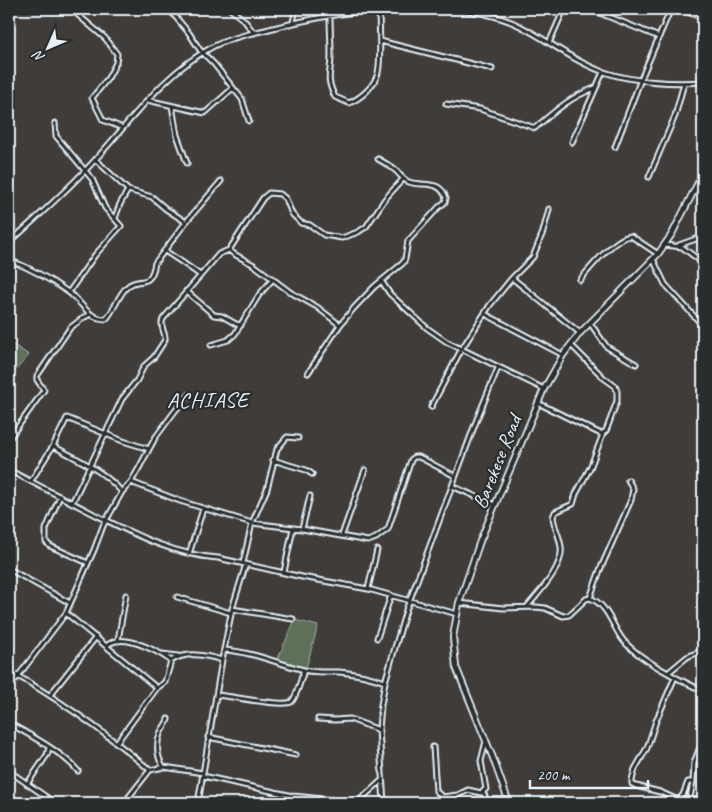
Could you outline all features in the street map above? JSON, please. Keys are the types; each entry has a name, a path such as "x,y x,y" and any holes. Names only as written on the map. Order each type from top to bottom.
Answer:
{"main road":[{"name":"Barekese Road","path":"509,803 456,666 453,637 459,603 480,541 544,390 564,355 580,333 658,254 672,234 703,173"}],"street":[{"path":"71,9 106,38 117,54 116,63 108,78 92,98 103,120 122,128"},
{"path":"169,9 242,99 249,121"},
{"path":"230,9 244,20 254,32"},
{"path":"293,22 296,9"},
{"path":"330,16 331,58 328,72 329,85 334,97 349,103 359,99 376,77 380,41 379,9"},
{"path":"9,243 57,200 96,160 146,100 170,77 203,52 222,42 293,22 388,9"},
{"path":"450,9 504,19 603,72 641,79 684,83 703,82"},
{"path":"549,42 564,9"},
{"path":"590,9 660,37"},
{"path":"615,148 641,79 673,9"},
{"path":"680,9 703,18"},
{"path":"380,41 492,69"},
{"path":"703,44 701,54 703,70"},
{"path":"572,142 603,72"},
{"path":"649,177 675,116 684,83"},
{"path":"146,100 205,114 233,88"},
{"path":"446,104 480,109 535,128 566,102 583,92 595,88"},
{"path":"172,106 178,135 187,163"},
{"path":"55,123 56,136 86,170 96,186 105,208 120,224 120,228 96,255 70,292"},
{"path":"308,373 340,325 374,287 403,262 408,241 445,202 444,191 427,183 409,182 378,159"},
{"path":"96,160 128,190 152,196 166,209 186,222"},
{"path":"72,502 122,399 137,380 144,366 154,357 165,340 161,328 163,319 219,254 229,250 263,198 270,192 280,194 286,199 292,214 301,223 310,225 324,235 342,238 366,227 385,199 403,179"},
{"path":"9,260 30,269 70,292 92,314 100,319 106,319 127,286 148,279 154,270 156,262 186,222 221,182"},
{"path":"115,218 128,190"},
{"path":"432,407 461,350 496,296 533,257 543,232 549,209"},
{"path":"580,280 607,250 626,236 631,236 658,254"},
{"path":"678,246 696,239"},
{"path":"664,245 678,246 687,250 703,263"},
{"path":"229,250 254,265 290,292 317,307 340,325"},
{"path":"165,251 200,275"},
{"path":"653,259 665,284 703,326"},
{"path":"512,278 580,333"},
{"path":"211,345 228,340 235,334 259,295 273,279"},
{"path":"382,282 390,294 427,328 447,342 544,390"},
{"path":"186,291 214,315 222,316 241,325"},
{"path":"9,439 44,390 37,380 37,376 70,328 92,314"},
{"path":"485,314 564,355"},
{"path":"590,322 607,347 636,364"},
{"path":"527,608 561,558 561,545 554,525 553,517 555,512 570,507 573,504 611,421 617,401 615,386 604,378 571,345"},
{"path":"384,803 380,730 381,704 385,682 402,622 482,404 498,368"},
{"path":"9,688 66,613 106,520 122,492 131,482 149,449 175,411 190,396"},
{"path":"538,403 580,425 604,434"},
{"path":"31,481 67,418 105,434 149,449"},
{"path":"198,803 231,613 245,564 252,523 267,488 277,449 287,437 298,438"},
{"path":"52,446 90,465 106,476 122,492"},
{"path":"131,482 203,509 252,523 302,528 368,541 376,538 388,529 411,460 414,457 419,457 455,476"},
{"path":"273,460 306,470 312,474"},
{"path":"9,470 146,540 189,554 368,589 457,614"},
{"path":"342,535 365,470"},
{"path":"590,598 600,570 632,500 633,489 628,480"},
{"path":"452,486 495,505"},
{"path":"60,496 46,529 46,542 50,546 88,563"},
{"path":"302,528 310,496"},
{"path":"189,554 203,509"},
{"path":"284,572 294,528"},
{"path":"368,589 377,550"},
{"path":"9,569 70,603"},
{"path":"118,640 126,595"},
{"path":"377,638 391,595"},
{"path":"177,597 231,613"},
{"path":"459,603 503,608 545,608 563,616 569,614 586,598 590,598"},
{"path":"590,598 608,614 622,640 639,655 675,677 703,691"},
{"path":"232,609 293,619"},
{"path":"66,613 157,688"},
{"path":"50,695 96,637"},
{"path":"106,646 118,640 133,643 162,654 171,661"},
{"path":"225,650 262,657 304,670 340,672 385,682"},
{"path":"669,672 687,657 703,650"},
{"path":"162,654 207,656 222,660"},
{"path":"117,742 157,688 165,682 171,661 178,656"},
{"path":"217,695 263,702 289,702 293,699 304,670"},
{"path":"9,671 50,695 117,742 150,770"},
{"path":"675,677 656,721 647,748 635,768 632,780 636,786 660,792 678,800 683,796 688,782 693,782"},
{"path":"318,718 350,719 380,730"},
{"path":"164,767 158,754 158,745 160,732 166,727 168,719"},
{"path":"9,723 59,753 78,771"},
{"path":"208,737 296,755"},
{"path":"689,803 694,763 703,739"},
{"path":"483,792 486,789 481,761 486,741"},
{"path":"27,784 47,755 49,748"},
{"path":"433,748 436,791 438,794 442,797 450,797 468,790 483,792"},
{"path":"124,803 150,770 164,767 315,800 356,802 382,780"},
{"path":"9,771 55,803"},
{"path":"483,792 488,803"},
{"path":"292,803 293,796"}],"green space":[{"path":"9,342 29,355 9,378"},
{"path":"295,620 318,626 306,668 277,660"}],"district":[{"name":"ACHIASE","path":"208,400"}]}
